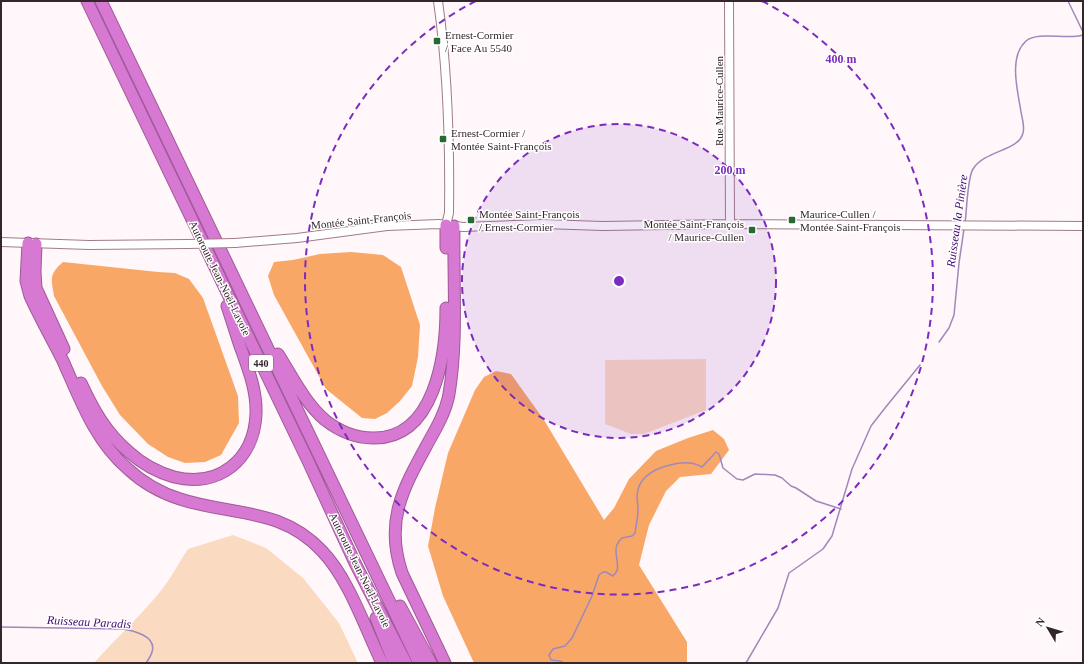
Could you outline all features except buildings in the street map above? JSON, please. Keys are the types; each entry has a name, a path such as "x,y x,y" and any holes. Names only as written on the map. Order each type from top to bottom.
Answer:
{"highway":[{"name":"Autoroute Jean-Noël-Lavoie","path":"87,1 355,563 406,663"},
{"name":"Autoroute Jean-Noël-Lavoie","path":"101,1 338,491 419,663"},
{"path":"245,300 305,396 326,421 344,432 360,437 381,438 398,434 412,425 424,409 433,390 441,361 446,327 450,226"},
{"path":"445,663 402,574 398,561 395,530 398,508 403,491 441,418 449,393 453,340 450,226"},
{"path":"32,244 37,291 88,398 100,419 121,445 141,461 169,475 188,479 200,479 215,476 225,472 233,466 240,459 250,442 256,419 256,399 251,377 214,265"},
{"path":"32,244 26,281 30,296 94,428 111,452 122,465 136,476 168,495 191,502 270,518 289,525 307,537 323,551 341,577 382,663"},
{"path":"338,491 431,663"},
{"path":"355,563 394,663"}],"street":[{"path":"438,1 446,67 449,113 450,226"},
{"name":"Rue Maurice-Cullen","path":"729,1 730,224"},
{"name":"Montée Saint-François","path":"1,242 137,246 286,240 387,226 543,224 616,226 730,224 1083,226"}],"shaded area":[{"path":"351,252 383,255 401,267 420,325 418,357 412,386 400,401 387,413 375,419 362,418 326,389 274,295 268,276 274,262 293,260 320,254"},
{"path":"63,262 175,273 189,279 203,298 238,396 239,423 221,455 205,462 185,463 168,457 148,444 120,415 102,386 54,296 52,277 55,270"},
{"path":"706,359 706,410 644,434 631,434 605,424 605,360"},
{"path":"496,371 511,374 544,420 604,520 614,508 629,479 656,451 713,430 724,439 729,450 711,474 680,477 666,491 649,525 639,565 687,642 687,663 474,663 443,596 428,546 448,453 475,390 484,377"},
{"path":"233,535 266,548 303,578 339,623 358,663 94,663 155,598 188,549"}],"waterway":[{"path":"1068,1 1083,32"},
{"name":"Ruisseau la Pinière","path":"965,223 968,187 973,169 985,158 1015,144 1020,139 1024,130 1016,75 1017,56 1020,48 1031,38 1083,35"},
{"name":"Ruisseau la Pinière","path":"939,342 949,328 954,315 964,229"},
{"name":"Ruisseau la Pinière","path":"746,663 778,608 789,573 823,549 832,536 852,469 871,426 920,365"},
{"name":"Ruisseau Paradis","path":"564,663 551,660 549,655 553,649 565,646 572,638 592,596 599,575 606,572 613,576 617,571 616,550 618,542 622,538 632,536 635,533 638,512 638,489 643,479 652,472 664,467 682,463 690,463 702,467 716,452 719,454 723,468 737,479 743,480 755,474 775,475 782,478 791,486 816,501 841,509"},
{"name":"Ruisseau Paradis","path":"1,627 123,629 133,631 144,635 153,646 152,652 146,663"}],"place":[{"name":"Ernest-Cormier / Face Au 5540","path":"437,41"},
{"name":"Ernest-Cormier / Montée Saint-François","path":"443,139"},
{"name":"Montée Saint-François / Ernest-Cormier","path":"471,220"},
{"name":"Maurice-Cullen / Montée Saint-François","path":"792,220"},
{"name":"Montée Saint-François / Maurice-Cullen","path":"752,230"}]}
